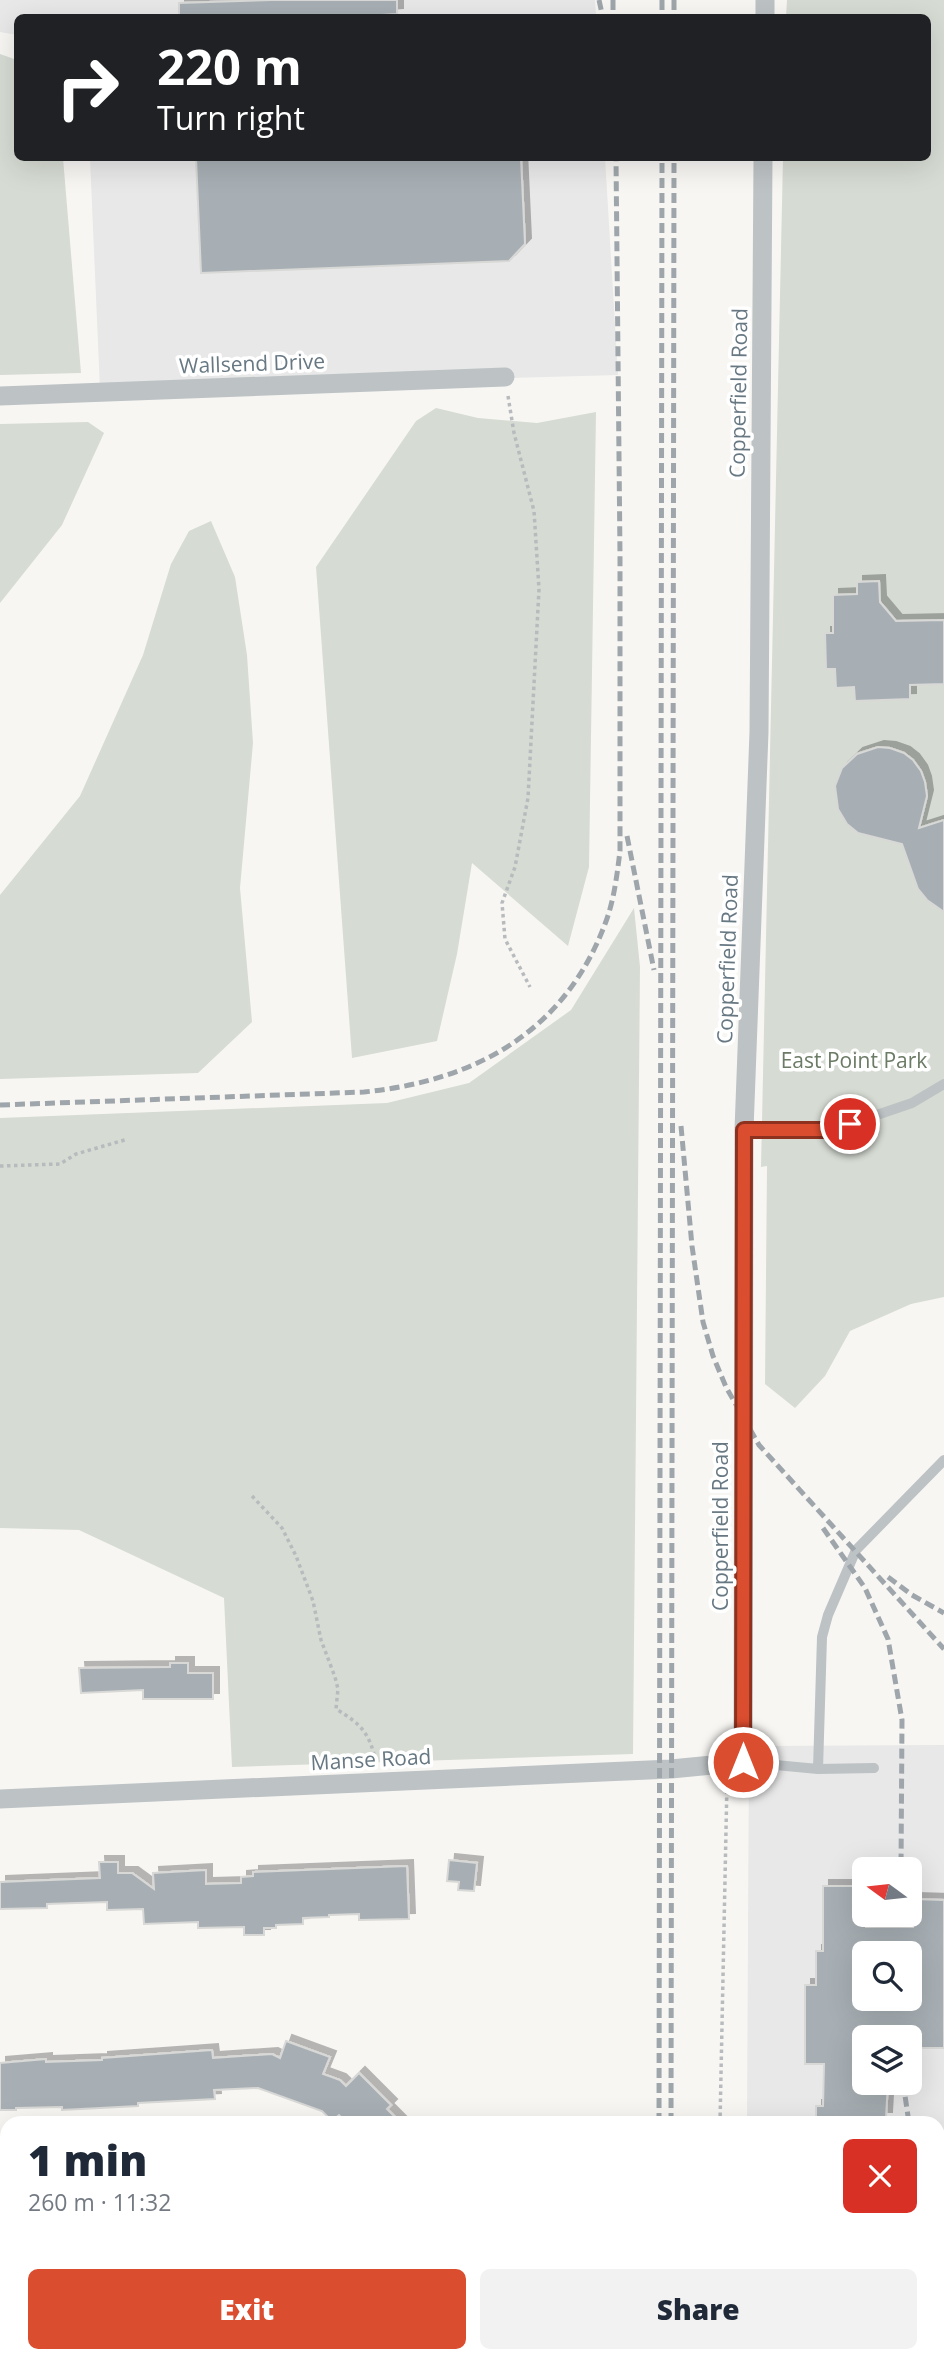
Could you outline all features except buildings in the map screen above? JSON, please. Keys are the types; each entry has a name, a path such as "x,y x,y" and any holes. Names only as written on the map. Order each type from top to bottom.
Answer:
{"street":[{"name":"Copperfield Road","path":"735,1762 744,1130 758,732 764,161"},
{"name":"Wallsend Drive","path":"0,396 505,377"},
{"name":"Manse Road","path":"0,1799 671,1769 735,1762"}],"lane":[{"path":"744,1130 833,1130 912,1103 944,1084"},
{"path":"818,1769 822,1637 828,1615 856,1550 944,1460"},
{"path":"735,1762 818,1769 874,1768"}],"path":[{"path":"505,377 514,433 534,511 539,589 528,798 515,867 502,903 505,939 530,987"},
{"path":"0,1166 60,1164 76,1154 128,1139"},
{"path":"252,1496 282,1528 296,1556 313,1601 321,1640 335,1676 338,1689 335,1709 360,1723 373,1746 379,1782"},
{"path":"720,2116 735,1762"}],"shaded area":[{"path":"0,0 595,0 596,14 14,14 14,34 0,32"},
{"path":"90,161 605,161 618,375 100,389"},
{"path":"944,1745 944,2116 747,2116 749,1746"}],"green space":[{"name":"East Point Park","path":"787,0 944,0 944,1297 911,1304 850,1331 825,1376 795,1408 765,1384 767,1166 761,1167 783,161 931,161 931,14 786,14"},
{"path":"0,54 14,59 14,161 63,161 81,373 0,375"},
{"path":"436,408 478,418 537,423 596,412 589,867 568,946 472,863 457,954 437,1041 352,1058 316,567 416,421"},
{"path":"88,422 104,433 62,525 0,603 0,424"},
{"path":"211,521 235,577 247,655 253,743 240,888 252,1022 198,1073 0,1079 0,895 80,796 143,655 171,564 189,531"},
{"path":"634,908 640,967 633,1754 232,1767 224,1598 79,1530 0,1528 0,1118 387,1103 469,1083 571,1010"}],"railway":[{"path":"599,0 602,14"},
{"path":"613,0 613,14"},
{"path":"662,0 662,14"},
{"path":"674,0 674,14"},
{"path":"0,1105 364,1092 404,1086 478,1063 510,1045 540,1022 566,995 587,962 605,924 615,888 620,851 616,161"},
{"path":"659,2116 662,161"},
{"path":"671,2116 674,161"},
{"path":"627,836 654,970"},
{"path":"681,1126 692,1246 703,1322 726,1387 759,1445 944,1649"},
{"path":"823,1528 865,1588 888,1639 902,1720 901,1857"},
{"path":"888,1577 912,1595 944,1613"},
{"path":"905,2095 908,2116"}],"route":[{"path":"743,1762 744,1130 833,1130 850,1124"}]}
